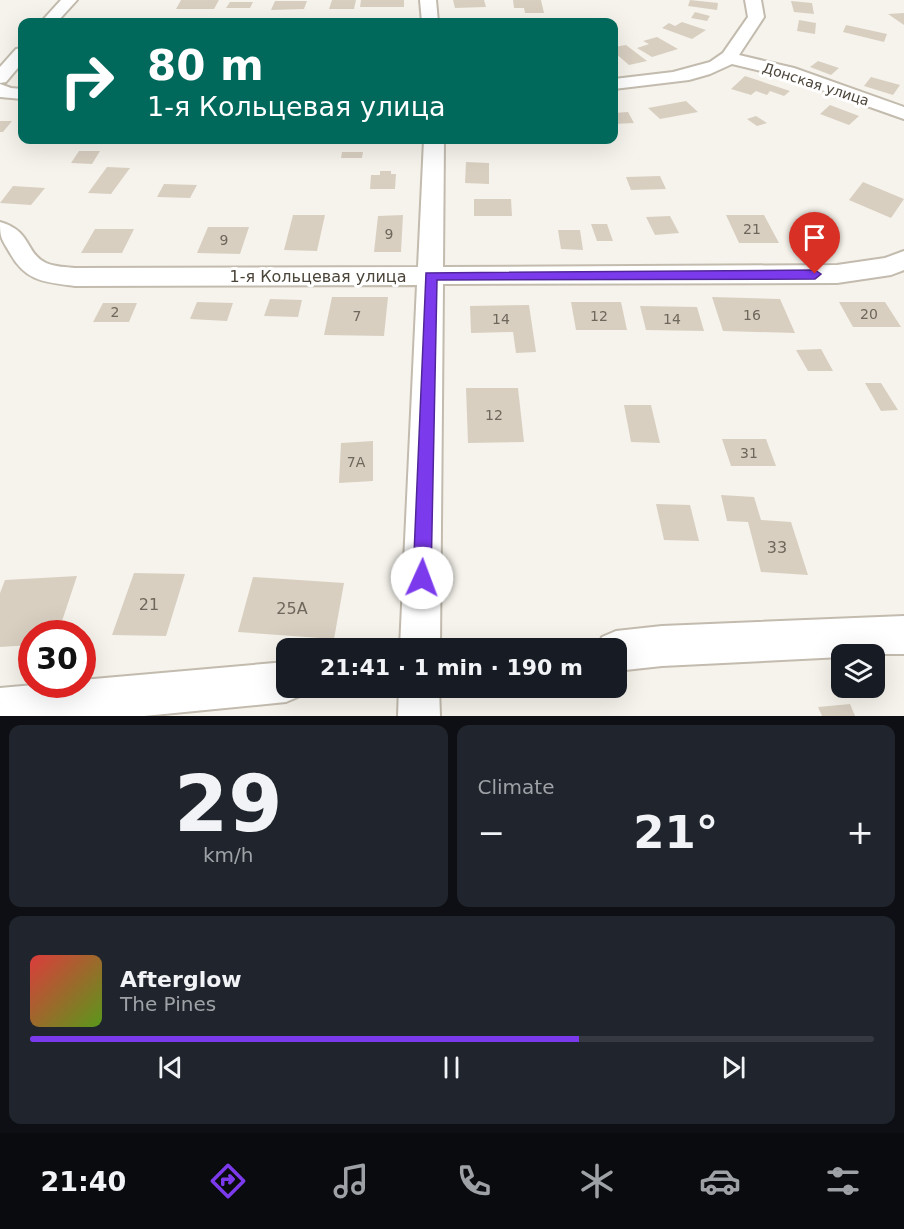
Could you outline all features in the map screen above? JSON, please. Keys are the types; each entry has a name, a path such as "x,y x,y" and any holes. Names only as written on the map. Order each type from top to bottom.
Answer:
{"street":[{"path":"53,18 69,0"},
{"path":"428,0 430,18"},
{"path":"618,84 660,80 716,67 728,58 756,18 753,0"},
{"name":"Донская улица","path":"728,58 788,72 904,113"},
{"path":"8,89 18,63"},
{"path":"420,638 434,144"},
{"name":"1-я Кольцевая улица","path":"0,230 15,238 32,266 52,274 75,277 837,274 891,266 904,260"},
{"path":"627,650 662,646 904,635"},
{"path":"0,709 276,683"},
{"path":"419,698 419,716"}],"building":[{"path":"181,0 219,0 214,9 176,9"},
{"path":"332,0 356,0 354,9 329,9"},
{"path":"361,0 404,0 404,7 360,7"},
{"path":"453,0 484,0 486,7 455,8"},
{"path":"513,0 541,0 544,13 525,13 524,8 514,8"},
{"path":"690,0 718,3 717,10 688,6"},
{"path":"275,1 307,1 304,9 271,10"},
{"path":"791,1 812,3 814,14 794,12"},
{"path":"230,2 253,2 250,8 226,8"},
{"path":"695,12 710,16 707,21 691,18"},
{"path":"904,13 904,25 888,14"},
{"path":"799,20 816,23 815,34 797,31"},
{"path":"682,22 706,30 692,39 662,28 669,23 675,26"},
{"path":"846,25 887,34 884,42 843,32"},
{"path":"657,37 678,49 652,57 637,48 649,44 643,41"},
{"path":"626,45 647,61 629,65 618,55 618,46"},
{"path":"818,61 839,68 831,75 810,67"},
{"path":"745,76 790,91 784,96 770,91 767,95 756,91 751,95 731,89"},
{"path":"871,77 900,85 893,95 864,86"},
{"path":"686,101 698,112 660,119 648,108"},
{"path":"830,105 859,116 849,125 820,114"},
{"path":"628,112 634,123 618,124 618,113"},
{"path":"756,116 767,123 757,126 747,119"},
{"path":"0,121 12,121 3,132 0,132"},
{"path":"79,151 100,151 92,164 71,163"},
{"path":"342,152 363,152 362,158 341,158"},
{"path":"466,162 489,163 489,184 465,183"},
{"path":"107,167 130,168 111,194 88,193"},
{"path":"380,171 391,171 391,174 396,174 395,189 370,189 371,175 380,175"},
{"path":"660,176 666,189 631,190 626,177"},
{"path":"863,182 904,199 891,218 849,200"},
{"path":"164,184 197,185 190,198 157,197"},
{"path":"13,186 45,188 31,205 0,203"},
{"path":"474,199 511,199 512,216 474,216"},
{"path":"293,215 325,215 317,251 284,250"},
{"path":"403,215 401,252 374,252 378,216"},
{"path":"726,215 764,215 779,243 739,243"},
{"path":"670,216 679,233 655,235 646,217"},
{"path":"823,223 838,245 812,246 798,224"},
{"path":"591,224 607,224 613,241 597,241"},
{"path":"208,227 249,227 240,254 197,253"},
{"path":"95,229 134,229 122,253 81,253"},
{"path":"558,230 580,230 583,250 561,249"},
{"path":"332,297 388,297 384,336 324,335"},
{"path":"712,297 780,299 795,333 723,331"},
{"path":"270,299 302,300 298,317 264,316"},
{"path":"197,302 233,303 227,321 190,319"},
{"path":"571,302 621,302 627,330 576,330"},
{"path":"839,302 885,302 901,327 853,327"},
{"path":"103,303 137,303 129,322 93,322"},
{"path":"529,305 536,352 516,353 513,332 471,333 470,306"},
{"path":"640,306 697,307 704,331 646,330"},
{"path":"821,349 833,371 808,371 796,350"},
{"path":"865,383 881,383 898,410 881,411"},
{"path":"466,388 518,388 524,442 468,443"},
{"path":"624,405 651,405 660,443 631,442"},
{"path":"722,439 766,439 776,466 731,466"},
{"path":"373,441 373,481 339,483 341,443"},
{"path":"721,495 754,497 761,520 791,522 808,575 761,572 748,522 727,521"},
{"path":"656,504 690,505 699,541 664,540"},
{"path":"134,573 185,574 166,636 112,635"},
{"path":"77,576 62,620 18,620 18,646 0,647 0,593 5,580"},
{"path":"253,577 344,583 334,638 238,632"},
{"path":"850,704 855,716 822,716 818,707"}],"route":[{"path":"422,578 431,276 815,274"}]}
